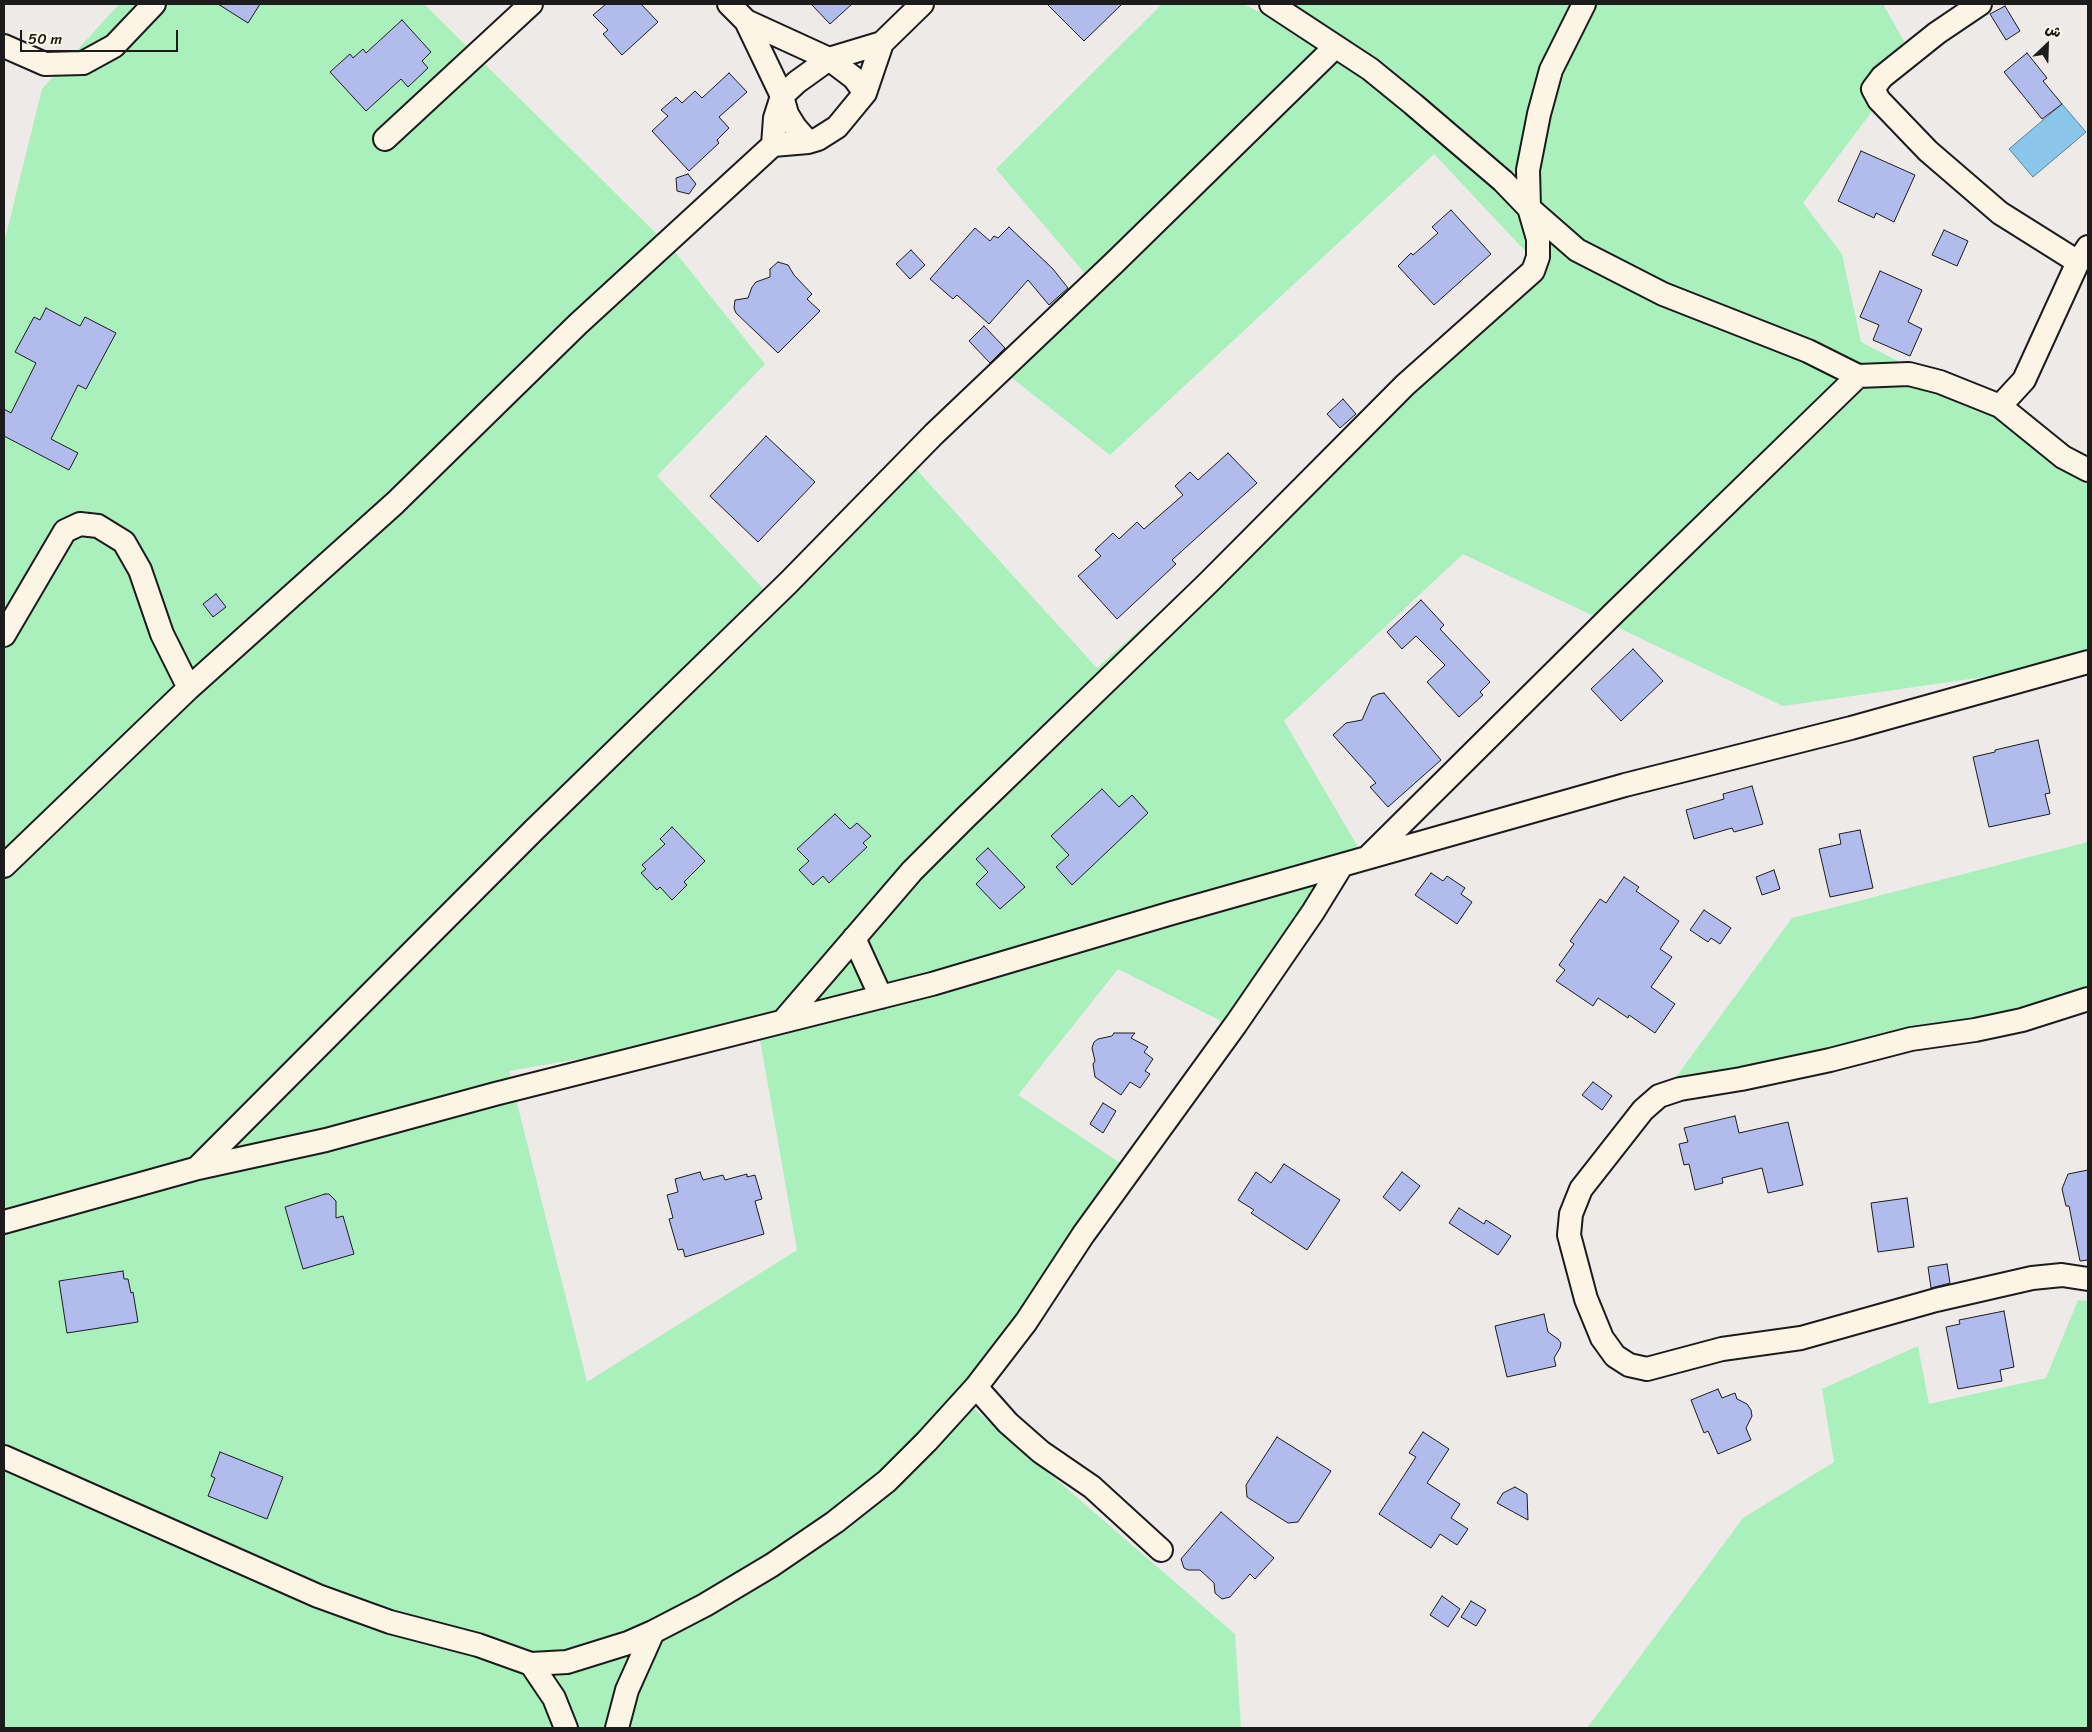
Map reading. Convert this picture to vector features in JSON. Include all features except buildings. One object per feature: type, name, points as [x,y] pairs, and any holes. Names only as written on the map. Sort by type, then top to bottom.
[{"type":"street","points":[[4,46],[45,64],[82,63],[114,46],[154,4]]},
{"type":"street","points":[[385,139],[531,4]]},
{"type":"street","points":[[729,4],[746,21],[782,96],[791,120],[808,142]]},
{"type":"street","points":[[4,866],[189,688],[395,503],[578,324],[773,145],[808,142],[837,127],[865,93],[882,43],[922,4]]},
{"type":"street","points":[[1272,4],[1370,69],[1454,137],[1503,181],[1529,208],[1577,250],[1656,291],[1808,351],[1858,376],[1909,374],[1940,382],[2000,406],[2063,457],[2088,470]]},
{"type":"street","points":[[784,1020],[912,871],[1201,590],[1404,385],[1533,271],[1538,257],[1538,239],[1529,208],[1528,170],[1551,70],[1584,4]]},
{"type":"street","points":[[1980,4],[1937,33],[1882,77],[1873,89],[1879,100],[1928,151],[2000,213],[2083,255],[2024,380],[2000,406]]},
{"type":"street","points":[[746,21],[829,59],[854,78],[865,93]]},
{"type":"street","points":[[773,145],[775,118],[782,96],[797,82],[829,59],[882,43]]},
{"type":"street","points":[[198,1168],[534,830],[788,583],[934,434],[1114,263],[1335,47]]},
{"type":"street","points":[[1366,859],[1613,614],[1858,376]]},
{"type":"street","points":[[4,635],[65,531],[80,524],[98,526],[124,542],[140,570],[162,634],[189,688]]},
{"type":"street","points":[[4,1222],[198,1168],[326,1140],[495,1094],[784,1020],[882,997],[1625,785],[1851,728],[2088,662]]},
{"type":"street","points":[[4,1457],[318,1596],[390,1622],[478,1645],[531,1664],[567,1662],[628,1643],[653,1632],[705,1605],[772,1565],[835,1522],[887,1480],[927,1441],[976,1387],[1026,1322],[1083,1235],[1247,1009],[1313,912],[1342,865]]},
{"type":"street","points":[[854,938],[882,997]]},
{"type":"street","points":[[2088,998],[2022,1020],[1975,1030],[1911,1039],[1830,1060],[1741,1079],[1680,1089],[1659,1096],[1643,1110],[1581,1189],[1571,1214],[1569,1235],[1586,1299],[1602,1338],[1615,1356],[1629,1365],[1647,1369],[1722,1349],[1800,1338],[1936,1300],[2032,1278],[2068,1275],[2088,1279]]},
{"type":"street","points":[[976,1387],[1008,1422],[1042,1452],[1092,1488],[1161,1550]]},
{"type":"street","points":[[617,1728],[627,1690],[653,1632]]},
{"type":"street","points":[[531,1664],[554,1698],[566,1728]]},
{"type":"green space","points":[[119,4],[424,4],[675,252],[765,364],[657,476],[770,596],[906,458],[1097,668],[1542,269],[1434,154],[1110,455],[998,367],[1088,277],[996,169],[1162,4],[1243,4],[1259,12],[1264,4],[1883,4],[1913,57],[1803,203],[1842,254],[1861,342],[2088,460],[2088,662],[1783,706],[1463,554],[1284,721],[1358,847],[1225,1023],[1118,969],[1018,1095],[1129,1169],[964,1400],[1235,1634],[1241,1728],[4,1728],[4,243],[42,89]],"holes":[[[758,1028],[797,1250],[587,1382],[509,1071]]]},
{"type":"green space","points":[[2088,842],[2088,1006],[1674,1080],[1792,918]]},
{"type":"green space","points":[[2078,1300],[2088,1301],[2088,1728],[1587,1728],[1743,1518],[1834,1462],[1822,1389],[1918,1346],[1929,1404],[2046,1378]]},
{"type":"water","points":[[2062,104],[2086,132],[2033,177],[2009,149]]}]
